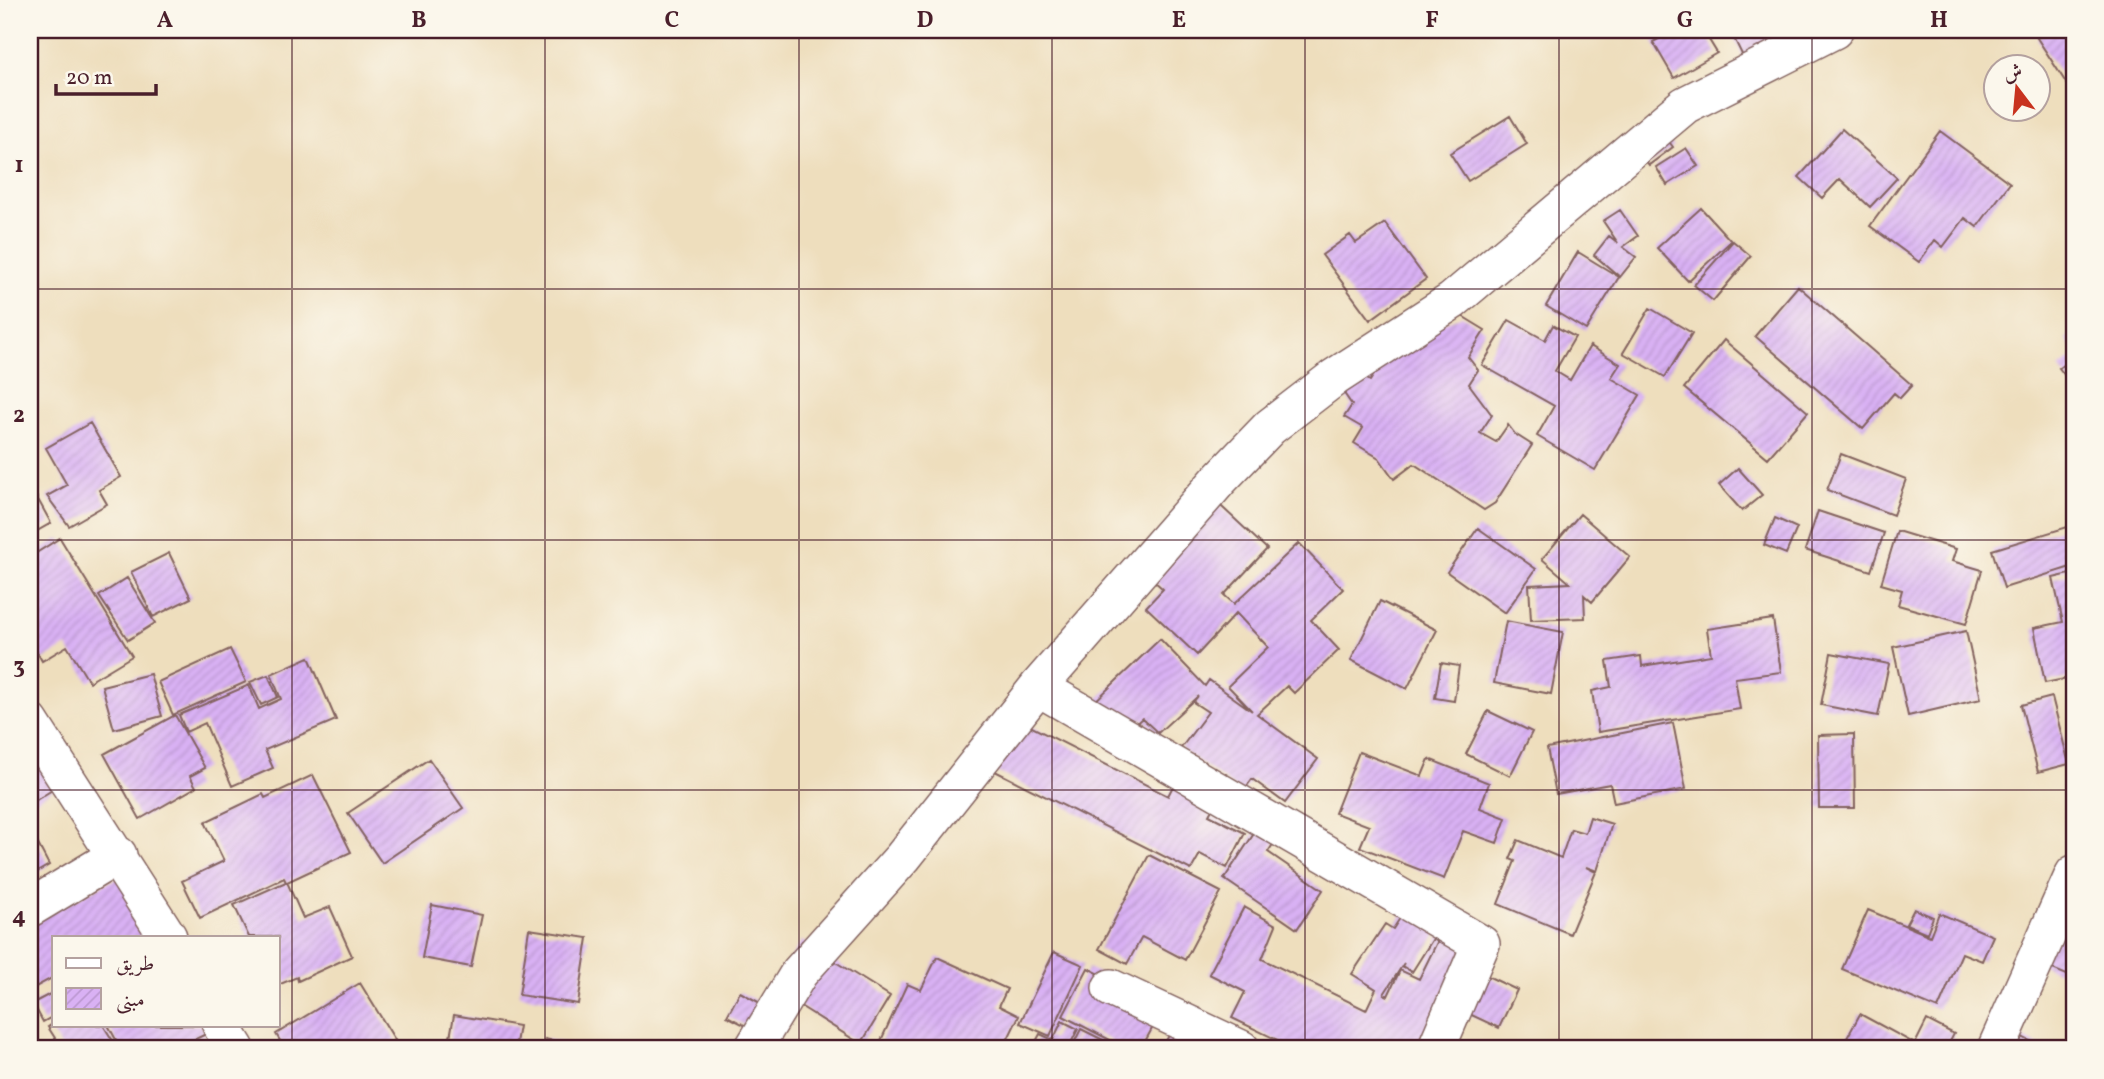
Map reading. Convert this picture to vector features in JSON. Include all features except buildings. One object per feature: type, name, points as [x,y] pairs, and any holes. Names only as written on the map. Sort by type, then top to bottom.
[{"type":"street","points":[[753,1049],[799,974],[903,857],[1038,687],[1218,481],[1270,427],[1335,377],[1452,300],[1685,105],[1834,30]]},
{"type":"street","points":[[1038,687],[1481,944],[1436,1049]]},
{"type":"street","points":[[30,722],[118,855],[167,936]]},
{"type":"street","points":[[30,908],[118,855]]},
{"type":"street","points":[[1996,1049],[2074,874]]},
{"type":"street","points":[[1111,988],[1241,1049]]},
{"type":"street","points":[[222,1026],[236,1049]]}]
